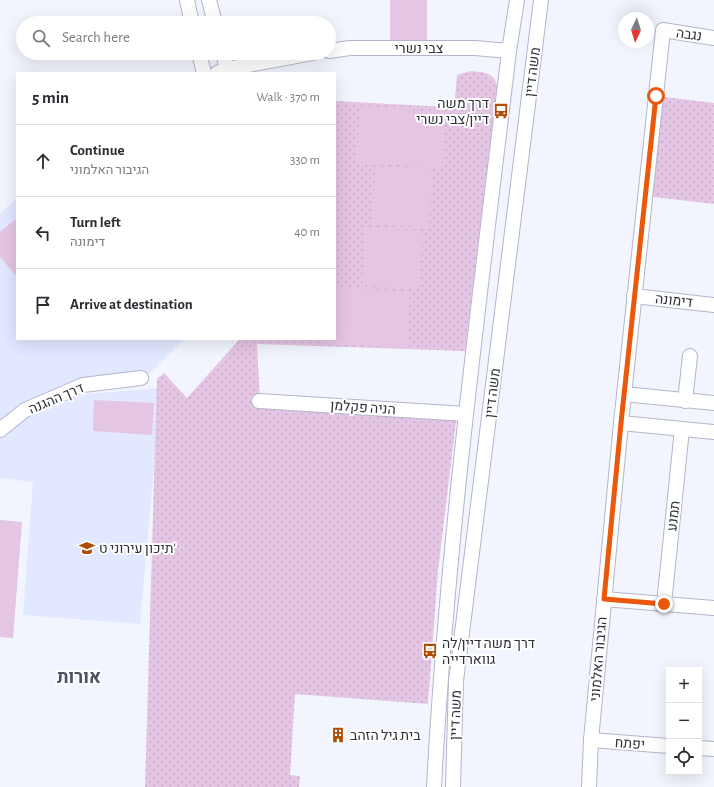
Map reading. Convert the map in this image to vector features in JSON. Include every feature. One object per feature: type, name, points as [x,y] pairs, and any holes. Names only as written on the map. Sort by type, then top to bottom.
[{"type":"street","points":[[187,0],[190,16]]},
{"type":"street","points":[[209,0],[213,16]]},
{"type":"street","name":"משה דיין","points":[[434,787],[438,708],[466,414],[509,51],[517,0]]},
{"type":"street","name":"משה דיין","points":[[453,787],[456,681],[541,0]]},
{"type":"street","name":"נגבה","points":[[663,30],[714,38]]},
{"type":"street","name":"הגיבור האלמוני","points":[[588,787],[616,471],[663,30]]},
{"type":"street","name":"צבי נשרי","points":[[336,50],[350,48],[475,48],[509,51]]},
{"type":"street","points":[[201,60],[204,72]]},
{"type":"street","points":[[223,60],[222,71],[278,60]]},
{"type":"street","name":"דימונה","points":[[634,296],[714,305]]},
{"type":"street","points":[[685,401],[690,356]]},
{"type":"street","name":"דרך ההגנה","points":[[0,430],[26,410],[83,385],[141,378]]},
{"type":"street","points":[[624,394],[714,403]]},
{"type":"street","name":"הניה פקלמן","points":[[260,401],[466,414]]},
{"type":"street","points":[[621,423],[714,432]]},
{"type":"street","name":"תמנע","points":[[664,604],[682,429]]},
{"type":"street","points":[[604,599],[714,608]]},
{"type":"street","name":"יפתח","points":[[591,740],[666,746]]},
{"type":"street","points":[[702,748],[714,749]]},
{"type":"shaded area","points":[[390,0],[427,0],[427,44],[390,44]]},
{"type":"shaded area","points":[[471,71],[488,74],[494,79],[497,87],[465,351],[257,344],[260,401],[457,413],[438,571],[428,704],[295,694],[290,775],[300,776],[299,787],[145,787],[157,379],[164,373],[187,398],[238,340],[336,340],[336,101],[446,107],[455,99],[457,75]]},
{"type":"shaded area","points":[[656,96],[714,103],[714,204],[645,196]]},
{"type":"shaded area","points":[[360,106],[446,112],[442,168],[356,162]]},
{"type":"shaded area","points":[[375,166],[432,170],[429,228],[372,224]]},
{"type":"shaded area","points":[[16,199],[16,340],[183,340],[149,374],[80,378],[24,404],[0,423],[0,214]]},
{"type":"shaded area","points":[[16,219],[16,276],[0,257],[0,232]]},
{"type":"shaded area","points":[[365,227],[423,231],[419,288],[362,285]]},
{"type":"shaded area","points":[[336,288],[410,292],[407,348],[320,342],[320,340],[336,340]]},
{"type":"shaded area","points":[[284,340],[315,340],[315,342]]},
{"type":"shaded area","name":"תיכון עירוני ט'","points":[[161,388],[140,624],[23,615],[33,482],[0,478],[0,437],[29,417],[87,394]]},
{"type":"shaded area","points":[[94,400],[154,403],[152,435],[93,431]]},
{"type":"shaded area","points":[[0,520],[22,522],[13,638],[0,637]]},
{"type":"place","name":"דרך משה דיין/צבי נשרי","points":[[501,111]]},
{"type":"place","name":"תיכון עירוני ט'","points":[[87,548]]},
{"type":"place","name":"דרך משה דיין/לה גווארדייה","points":[[430,651]]},
{"type":"place","name":"בית גיל הזהב","points":[[338,735]]},
{"type":"district","name":"אורות","points":[[79,677]]},
{"type":"route","points":[[656,96],[604,599],[664,604]]}]
